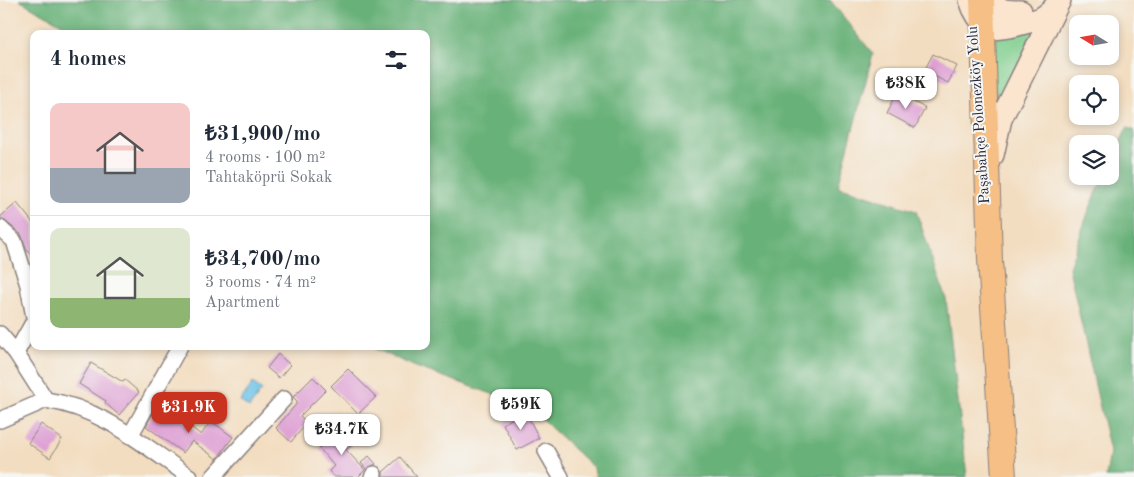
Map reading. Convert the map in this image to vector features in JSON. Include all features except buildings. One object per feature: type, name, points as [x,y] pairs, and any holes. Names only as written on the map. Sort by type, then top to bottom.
[{"type":"main road","name":"Paşabahçe Polonezköy Yolu","points":[[970,0],[982,14],[990,260],[1004,471]]},
{"type":"main road","points":[[1054,0],[1021,11],[982,14],[987,26],[996,29],[1037,19],[1050,12],[1060,0]]},
{"type":"main road","points":[[988,192],[999,124],[1060,0]]},
{"type":"main road","name":"Paşabahçe Polonezköy Yolu","points":[[982,14],[976,135],[990,260]]},
{"type":"street","points":[[0,228],[14,241],[30,296]]},
{"type":"street","points":[[16,353],[30,328]]},
{"type":"street","points":[[0,334],[16,353],[46,400]]},
{"type":"street","points":[[130,436],[178,350]]},
{"type":"street","points":[[213,477],[284,399]]},
{"type":"street","points":[[0,420],[46,400],[70,404],[100,416],[190,477]]},
{"type":"street","points":[[546,451],[561,477]]},
{"type":"green space","points":[[19,0],[830,0],[873,54],[838,186],[916,211],[946,299],[967,477],[596,477],[594,468],[529,407],[416,367],[378,350],[430,350],[430,30],[73,30]]},
{"type":"green space","points":[[1036,25],[997,114],[991,39]]},
{"type":"green space","points":[[1127,128],[1134,130],[1134,477],[1106,477],[1110,452],[1069,268],[1089,210],[1100,185],[1119,185],[1119,145]]},
{"type":"water","points":[[253,383],[262,390],[249,408],[240,401]]}]
